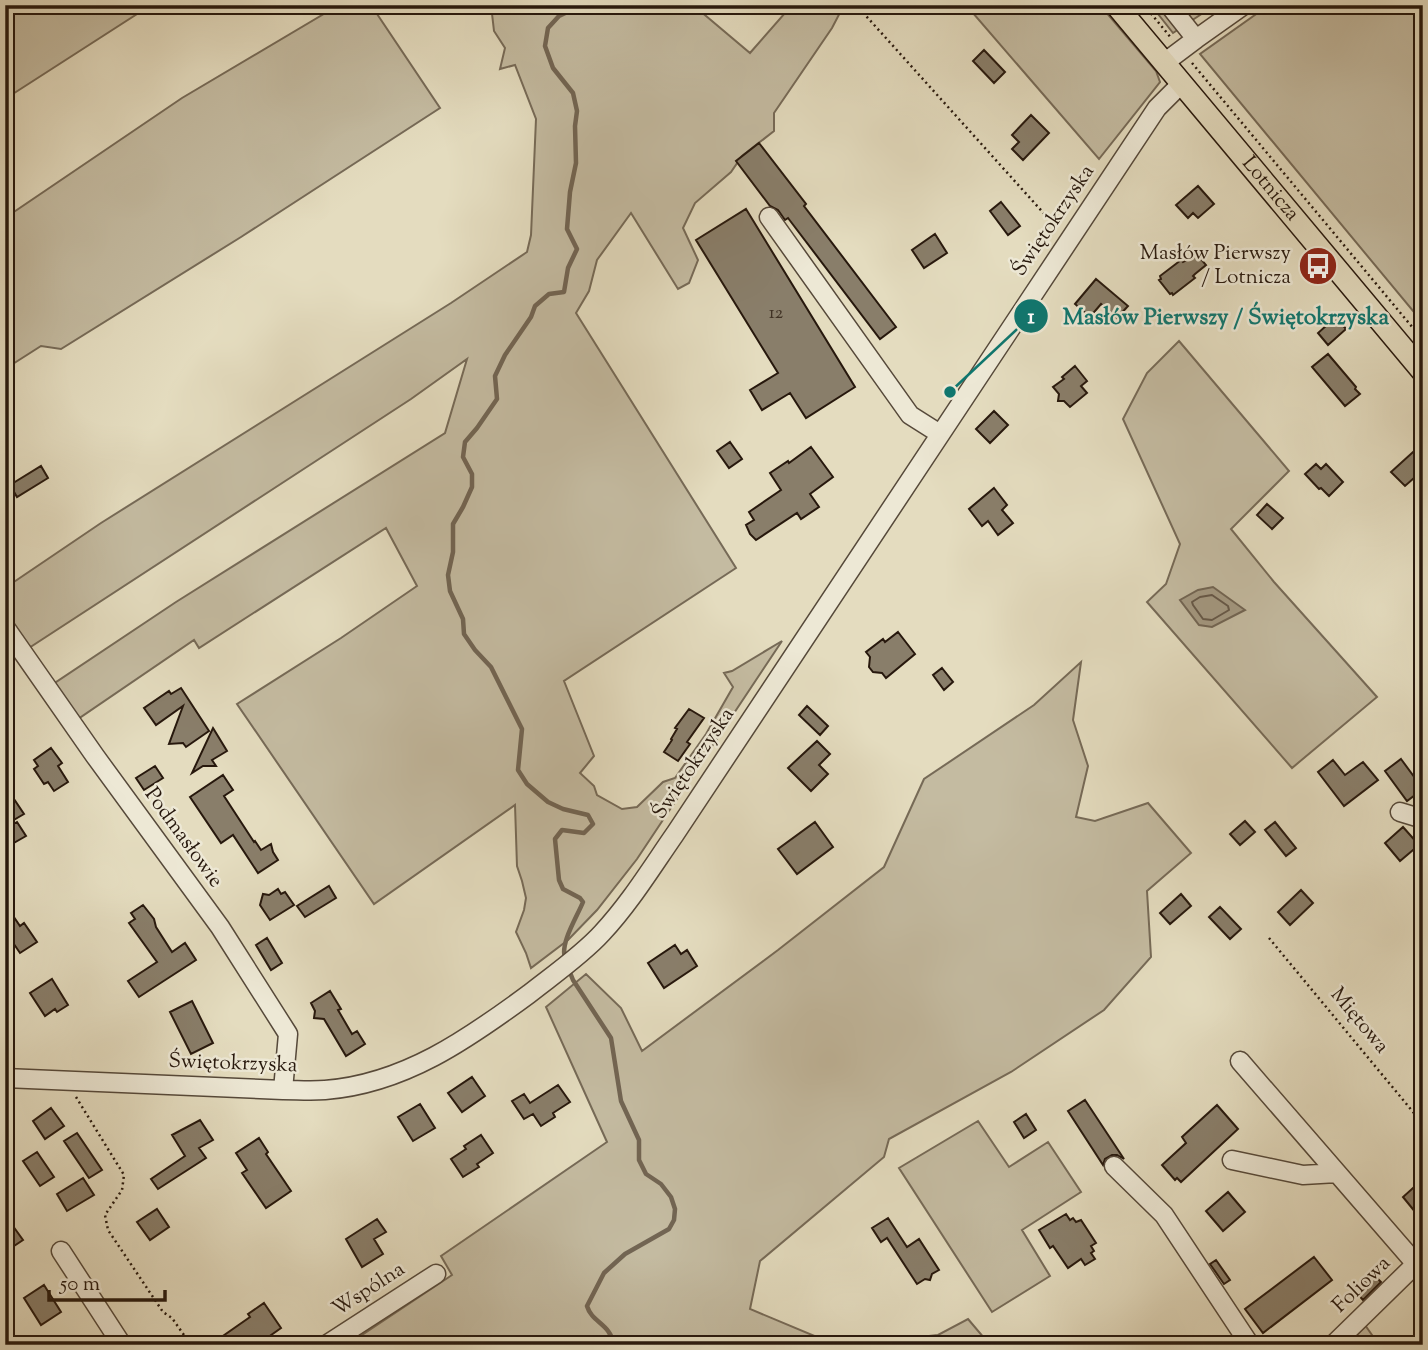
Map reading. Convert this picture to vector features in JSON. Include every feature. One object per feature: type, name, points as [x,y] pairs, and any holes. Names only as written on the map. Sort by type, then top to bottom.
[{"type":"main road","name":"Lotnicza","points":[[1116,5],[1423,372]]},
{"type":"street","points":[[1169,5],[1196,39]]},
{"type":"street","points":[[1164,63],[1244,5]]},
{"type":"street","name":"Świętokrzyska","points":[[5,1078],[283,1090],[326,1090],[361,1084],[397,1074],[430,1060],[495,1019],[578,954],[601,934],[627,902],[675,834],[1157,108],[1181,84]]},
{"type":"street","points":[[769,217],[910,415],[940,434]]},
{"type":"street","name":"Podmasłowie","points":[[5,626],[220,927],[288,1034],[283,1090]]},
{"type":"street","points":[[1400,812],[1423,819]]},
{"type":"street","points":[[1240,1061],[1337,1173],[1419,1260]]},
{"type":"street","points":[[1233,1160],[1303,1175],[1337,1173]]},
{"type":"street","points":[[1114,1166],[1164,1215],[1250,1345]]},
{"type":"street","points":[[61,1251],[122,1345]]},
{"type":"street","name":"Foliowa","points":[[1333,1345],[1419,1260]]},
{"type":"street","name":"Wspólna","points":[[326,1345],[436,1273]]},
{"type":"path","points":[[855,5],[1069,241]]},
{"type":"path","points":[[1144,5],[1423,340]]},
{"type":"path","name":"Miętowa","points":[[1269,939],[1423,1124]]},
{"type":"path","points":[[65,1080],[124,1175],[122,1190],[105,1215],[108,1230],[163,1312],[172,1318],[191,1345]]},
{"type":"shaded area","points":[[5,5],[151,5],[5,99]]},
{"type":"shaded area","points":[[339,5],[371,5],[440,108],[61,349],[41,346],[5,369],[5,218],[182,98]]},
{"type":"shaded area","points":[[491,5],[693,5],[750,53],[792,5],[844,5],[832,28],[774,113],[774,131],[742,156],[731,172],[695,203],[683,228],[698,260],[689,283],[678,289],[631,213],[597,260],[589,291],[576,313],[736,568],[564,681],[594,756],[580,773],[594,786],[597,795],[622,809],[637,807],[663,782],[675,778],[706,734],[733,687],[724,673],[732,671],[782,641],[637,859],[597,910],[568,940],[531,968],[516,932],[526,898],[517,866],[515,805],[374,904],[237,704],[417,586],[386,528],[199,648],[194,640],[75,721],[5,621],[5,588],[101,523],[451,303],[527,252],[531,235],[536,119],[515,65],[500,69],[505,48],[494,31]],"holes":[[[467,359],[445,433],[176,602],[53,684],[29,648],[411,399]]]},
{"type":"shaded area","points":[[966,5],[1100,5],[1156,71],[1160,82],[1099,159]]},
{"type":"shaded area","points":[[1151,5],[1215,5],[1173,33]]},
{"type":"shaded area","points":[[1269,5],[1423,5],[1423,323],[1200,54]]},
{"type":"shaded area","points":[[1179,341],[1289,471],[1231,529],[1274,582],[1377,697],[1292,768],[1147,602],[1166,584],[1180,544],[1123,419],[1147,373]]},
{"type":"shaded area","points":[[1081,662],[1073,720],[1088,766],[1076,817],[1095,821],[1148,803],[1191,853],[1147,891],[1151,957],[1104,1010],[1011,1072],[889,1139],[884,1157],[760,1261],[750,1309],[836,1345],[347,1345],[452,1275],[441,1256],[607,1142],[546,1007],[586,974],[621,1008],[642,1051],[884,867],[924,779],[1034,705]]},
{"type":"shaded area","points":[[978,1121],[1009,1167],[1048,1142],[1081,1192],[1022,1230],[1050,1276],[992,1312],[899,1168]]},
{"type":"shaded area","points":[[968,1319],[985,1339],[976,1345],[848,1345],[938,1335]]},
{"type":"shaded area","points":[[1365,1325],[1379,1345],[1344,1345]]},
{"type":"water","points":[[1213,587],[1245,610],[1212,627],[1199,625],[1180,600],[1198,590]]},
{"type":"building","points":[[984,50],[1005,72],[994,83],[973,61]]},
{"type":"building","points":[[1031,115],[1049,133],[1023,160],[1012,149],[1019,142],[1012,135]]},
{"type":"building","points":[[759,143],[896,327],[880,339],[788,218],[785,220],[778,210],[770,206],[736,161]]},
{"type":"building","points":[[1198,186],[1214,204],[1198,218],[1193,213],[1188,218],[1176,205]]},
{"type":"building","points":[[1001,202],[1020,226],[1008,235],[990,211]]},
{"type":"building","points":[[746,209],[855,387],[806,418],[790,393],[762,410],[750,390],[778,373],[696,240]]},
{"type":"building","points":[[935,234],[947,253],[924,268],[912,250]]},
{"type":"building","points":[[1196,253],[1206,265],[1193,276],[1195,278],[1173,295],[1170,294],[1159,280],[1160,276],[1181,260],[1183,262]]},
{"type":"building","points":[[1096,279],[1128,306],[1117,318],[1101,304],[1090,317],[1075,304]]},
{"type":"building","points":[[1336,317],[1346,329],[1328,345],[1318,333]]},
{"type":"building","points":[[1328,354],[1360,394],[1345,406],[1312,367]]},
{"type":"building","points":[[1075,366],[1087,381],[1081,386],[1087,393],[1070,407],[1064,401],[1058,401],[1059,394],[1053,387]]},
{"type":"building","points":[[994,411],[1008,425],[990,443],[976,429]]},
{"type":"building","points":[[730,442],[742,459],[729,468],[717,451]]},
{"type":"building","points":[[1423,443],[1423,470],[1405,486],[1391,472]]},
{"type":"building","points":[[811,447],[833,477],[810,494],[819,507],[801,519],[797,513],[756,540],[746,525],[754,520],[749,512],[781,490],[770,473]]},
{"type":"building","points":[[1316,464],[1321,469],[1326,464],[1343,482],[1329,496],[1305,474]]},
{"type":"building","points":[[41,466],[48,478],[17,497],[10,485]]},
{"type":"building","points":[[994,488],[1007,505],[1002,510],[1013,523],[998,535],[988,521],[982,526],[969,509]]},
{"type":"building","points":[[1267,504],[1283,518],[1272,529],[1257,515]]},
{"type":"building","points":[[898,632],[915,654],[886,678],[869,667],[870,657],[866,652]]},
{"type":"building","points":[[942,668],[953,682],[944,690],[933,675]]},
{"type":"building","points":[[181,688],[209,731],[186,747],[183,743],[169,744],[183,706],[156,725],[144,708],[169,691],[171,694]]},
{"type":"building","points":[[807,706],[828,726],[820,735],[799,715]]},
{"type":"building","points":[[689,709],[704,718],[687,742],[690,744],[678,761],[664,752],[672,740],[677,729],[675,728]]},
{"type":"building","points":[[213,728],[227,751],[212,760],[216,766],[203,766],[192,773]]},
{"type":"building","points":[[817,741],[830,754],[819,765],[828,774],[811,791],[788,768]]},
{"type":"building","points":[[51,748],[62,763],[58,766],[68,782],[54,791],[48,782],[44,784],[34,769],[38,766],[34,760]]},
{"type":"building","points":[[1401,759],[1423,789],[1407,801],[1385,771]]},
{"type":"building","points":[[1333,760],[1345,775],[1363,762],[1378,780],[1344,806],[1318,772]]},
{"type":"building","points":[[155,766],[163,778],[144,790],[136,778]]},
{"type":"building","points":[[223,775],[233,790],[224,796],[254,842],[261,850],[271,844],[278,860],[258,873],[233,835],[221,843],[190,797]]},
{"type":"building","points":[[14,799],[24,814],[5,825],[5,804]]},
{"type":"building","points":[[1245,821],[1255,832],[1240,845],[1230,834]]},
{"type":"building","points":[[17,822],[26,836],[12,844],[5,834],[5,829]]},
{"type":"building","points":[[815,822],[833,847],[797,874],[778,849]]},
{"type":"building","points":[[1275,822],[1296,848],[1286,856],[1265,830]]},
{"type":"building","points":[[1403,827],[1419,845],[1400,861],[1385,843]]},
{"type":"building","points":[[329,886],[336,898],[305,917],[297,906]]},
{"type":"building","points":[[278,889],[281,894],[285,892],[294,905],[270,920],[260,905],[263,894],[269,895]]},
{"type":"building","points":[[1301,890],[1313,903],[1290,925],[1278,912]]},
{"type":"building","points":[[1181,894],[1191,906],[1170,924],[1160,913]]},
{"type":"building","points":[[5,904],[20,926],[24,923],[37,942],[20,953],[5,931]]},
{"type":"building","points":[[143,905],[172,952],[185,943],[196,960],[139,997],[128,981],[157,962],[129,923],[135,919],[131,913]]},
{"type":"building","points":[[1220,907],[1241,929],[1230,939],[1209,917]]},
{"type":"building","points":[[267,938],[282,963],[271,970],[256,945]]},
{"type":"building","points":[[675,945],[681,954],[687,950],[697,966],[664,988],[648,963]]},
{"type":"building","points":[[52,979],[68,1005],[45,1016],[30,993]]},
{"type":"building","points":[[330,991],[352,1034],[357,1031],[365,1044],[346,1056],[324,1019],[314,1018],[315,1011],[311,1003]]},
{"type":"building","points":[[192,1001],[213,1043],[191,1054],[170,1012]]},
{"type":"building","points":[[472,1077],[485,1096],[462,1112],[448,1093]]},
{"type":"building","points":[[558,1085],[570,1102],[553,1113],[555,1117],[541,1126],[533,1114],[524,1119],[512,1101],[524,1094],[530,1103]]},
{"type":"building","points":[[1085,1100],[1124,1159],[1112,1155],[1105,1159],[1103,1165],[1068,1111]]},
{"type":"building","points":[[420,1104],[435,1128],[413,1141],[398,1117]]},
{"type":"building","points":[[1217,1105],[1238,1129],[1181,1182],[1177,1178],[1175,1180],[1162,1165],[1186,1143],[1182,1137]]},
{"type":"building","points":[[51,1108],[64,1126],[45,1139],[33,1121]]},
{"type":"building","points":[[1026,1114],[1036,1130],[1024,1138],[1014,1122]]},
{"type":"building","points":[[200,1120],[213,1140],[199,1148],[206,1158],[158,1189],[151,1179],[185,1156],[172,1135]]},
{"type":"building","points":[[77,1133],[102,1170],[89,1178],[64,1141]]},
{"type":"building","points":[[481,1135],[493,1153],[477,1164],[479,1167],[463,1177],[451,1159]]},
{"type":"building","points":[[259,1138],[268,1152],[266,1154],[291,1191],[266,1208],[242,1173],[247,1170],[236,1153]]},
{"type":"building","points":[[37,1152],[54,1177],[40,1186],[23,1161]]},
{"type":"building","points":[[83,1178],[94,1195],[67,1211],[57,1194]]},
{"type":"building","points":[[1423,1179],[1423,1207],[1416,1213],[1403,1197]]},
{"type":"building","points":[[1228,1192],[1245,1212],[1223,1231],[1206,1211]]},
{"type":"building","points":[[157,1209],[169,1227],[150,1240],[137,1222]]},
{"type":"building","points":[[1066,1214],[1070,1220],[1081,1220],[1096,1243],[1091,1246],[1095,1259],[1085,1265],[1081,1259],[1068,1268],[1053,1246],[1050,1248],[1039,1230]]},
{"type":"building","points":[[5,1215],[23,1240],[5,1252]]},
{"type":"building","points":[[888,1218],[907,1247],[919,1239],[939,1270],[932,1274],[930,1280],[925,1279],[917,1284],[887,1238],[881,1242],[872,1228]]},
{"type":"building","points":[[377,1219],[386,1232],[374,1239],[383,1254],[362,1267],[346,1239]]},
{"type":"building","points":[[1314,1257],[1332,1280],[1263,1333],[1245,1309]]},
{"type":"building","points":[[1216,1260],[1230,1280],[1224,1284],[1210,1264]]},
{"type":"building","points":[[1372,1273],[1381,1282],[1363,1300],[1355,1291]]},
{"type":"building","points":[[44,1285],[61,1312],[41,1325],[24,1298]]},
{"type":"building","points":[[264,1303],[281,1328],[257,1345],[210,1345],[250,1317],[248,1314]]},
{"type":"waterway","points":[[565,958],[567,938],[583,902],[563,889],[559,880],[555,839],[562,830],[584,833],[593,824],[588,815],[548,802],[527,784],[518,770],[522,729],[491,667],[464,634],[463,619],[450,591],[448,575],[453,552],[453,524],[472,487],[472,474],[463,457],[465,442],[497,399],[495,376],[535,306],[549,294],[564,292],[568,268],[577,249],[567,229],[576,163],[577,111],[573,93],[553,68],[545,46],[548,28],[559,16],[582,5]]},
{"type":"waterway","points":[[569,970],[611,1038],[621,1101],[639,1140],[639,1160],[646,1174],[661,1184],[671,1197],[675,1209],[674,1220],[669,1229],[625,1254],[604,1273],[587,1306],[589,1312],[609,1332],[614,1345]]},
{"type":"place","name":"Masłów Pierwszy / Lotnicza","points":[[1318,266]]},
{"type":"place","name":"Masłów Pierwszy / Świętokrzyska","points":[[950,392]]}]
